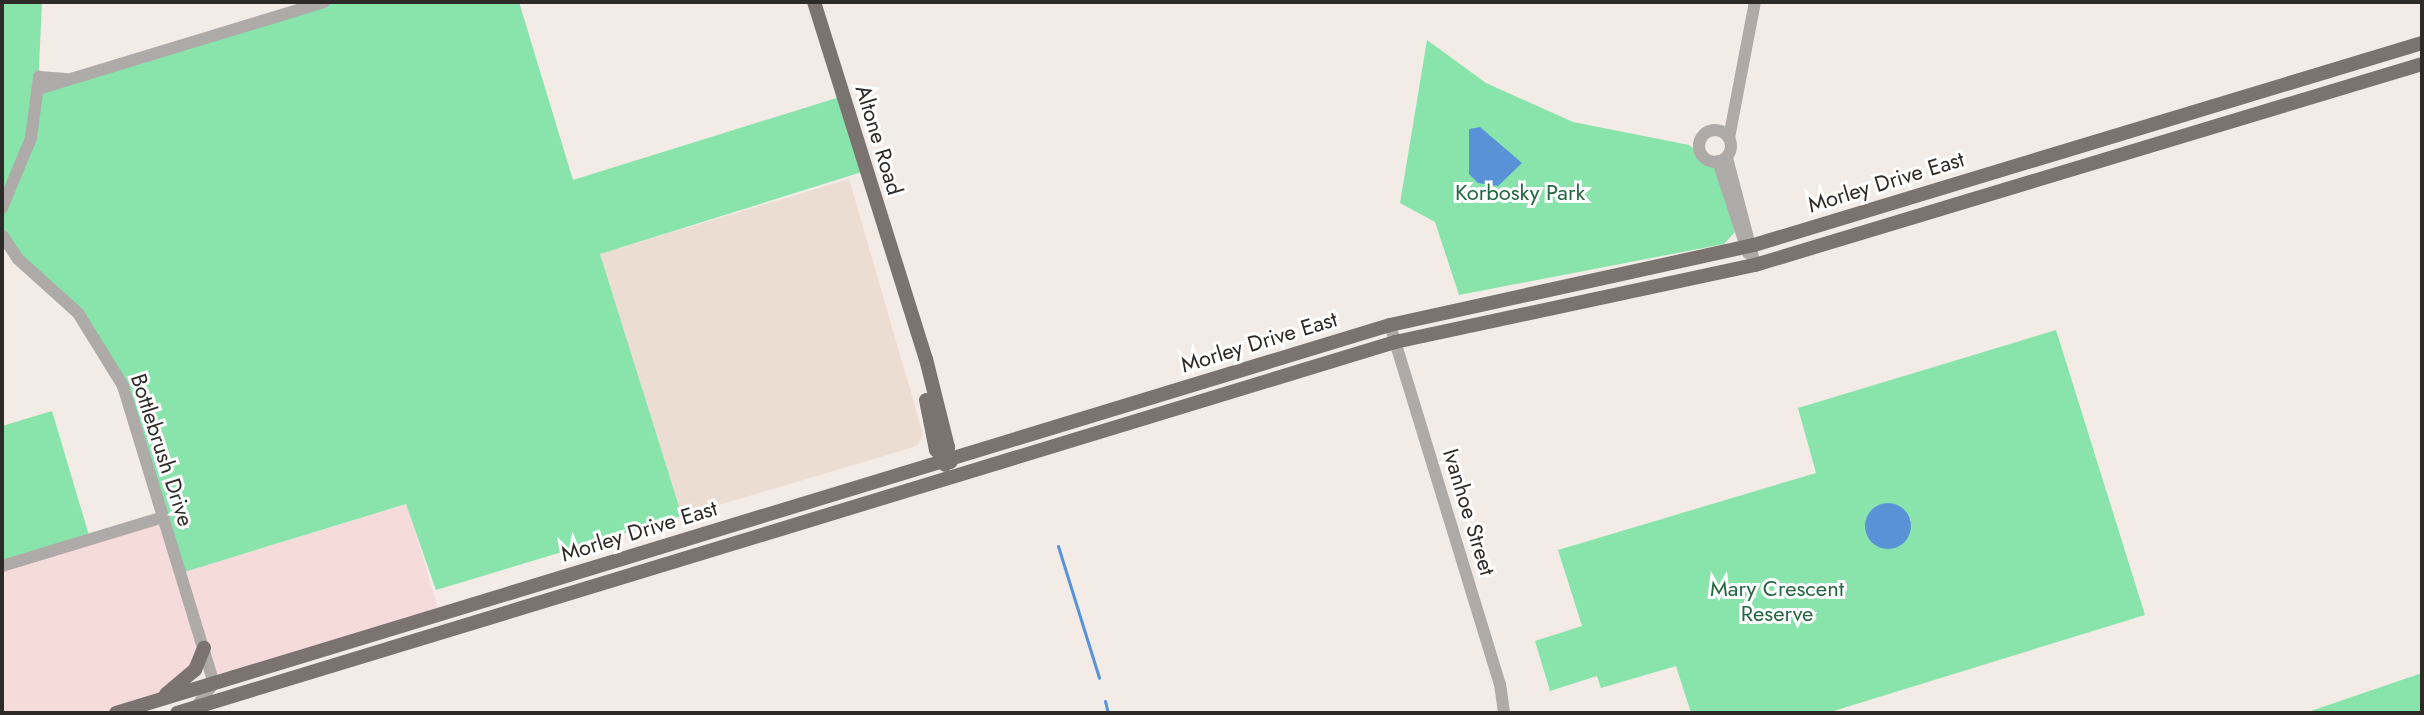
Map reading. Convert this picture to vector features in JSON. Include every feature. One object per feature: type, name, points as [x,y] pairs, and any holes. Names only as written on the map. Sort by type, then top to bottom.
[{"type":"main road","name":"Altone Road","points":[[814,2],[901,290],[936,450],[947,460]]},
{"type":"main road","name":"Morley Drive East","points":[[116,713],[1390,325],[1749,246],[2422,43]]},
{"type":"main road","name":"Morley Drive East","points":[[183,711],[1395,342],[1755,265],[2422,64]]},
{"type":"main road","points":[[924,486],[936,479],[947,460],[960,467],[990,466]]},
{"type":"main road","points":[[435,616],[445,627],[459,629]]},
{"type":"main road","points":[[164,698],[195,670],[204,648]]},
{"type":"main road","points":[[317,652],[323,661],[346,662]]},
{"type":"street","points":[[2,208],[31,138],[38,83],[80,79],[324,2]]},
{"type":"street","points":[[1755,2],[1723,160],[1755,265]]},
{"type":"street","points":[[1723,160],[1704,158],[1699,149],[1703,135],[1732,110]]},
{"type":"street","points":[[1712,130],[1729,138]]},
{"type":"street","points":[[2,230],[2,238]]},
{"type":"street","name":"Bottlebrush Drive","points":[[2,238],[18,259],[78,313],[111,361],[135,417],[214,683]]},
{"type":"street","name":"Bottlebrush Drive","points":[[2,253],[18,259]]},
{"type":"street","name":"Ivanhoe Street","points":[[1390,325],[1500,684],[1504,713]]},
{"type":"street","points":[[2,566],[163,517]]},
{"type":"street","points":[[183,711],[205,701],[214,683],[242,689],[265,685]]},
{"type":"shaded area","points":[[849,179],[923,434],[917,446],[682,516],[600,254]]},
{"type":"shaded area","points":[[407,504],[440,615],[214,683],[204,650],[168,690],[116,713],[2,713],[2,566],[163,517],[181,573]]},
{"type":"green space","points":[[2,2],[42,2],[38,88],[324,2],[519,2],[573,180],[843,96],[865,171],[600,254],[682,516],[436,590],[406,504],[181,573],[135,417],[94,334],[18,259],[2,230]]},
{"type":"green space","name":"Korbosky Park","points":[[1427,40],[1486,83],[1573,122],[1689,145],[1718,167],[1735,232],[1724,244],[1459,295],[1435,222],[1400,203]]},
{"type":"green space","name":"Mary Crescent Reserve","points":[[2056,330],[2145,615],[1827,713],[1691,713],[1676,666],[1601,688],[1597,676],[1550,691],[1535,641],[1582,626],[1558,550],[1816,473],[1798,408]],"holes":[[[1888,503],[1902,508],[1911,520],[1884,548],[1871,541],[1874,509]]]},
{"type":"green space","points":[[52,411],[90,539],[2,566],[2,426]]},
{"type":"green space","points":[[2422,673],[2422,713],[2305,713]]},
{"type":"water","points":[[1480,127],[1522,163],[1498,186],[1478,183],[1469,174],[1469,129]]},
{"type":"water","points":[[1888,503],[1904,510],[1911,526],[1904,542],[1888,549],[1872,542],[1865,526],[1872,510]]},
{"type":"waterway","points":[[1058,546],[1099,678]]},
{"type":"waterway","points":[[1105,701],[1108,713]]}]
